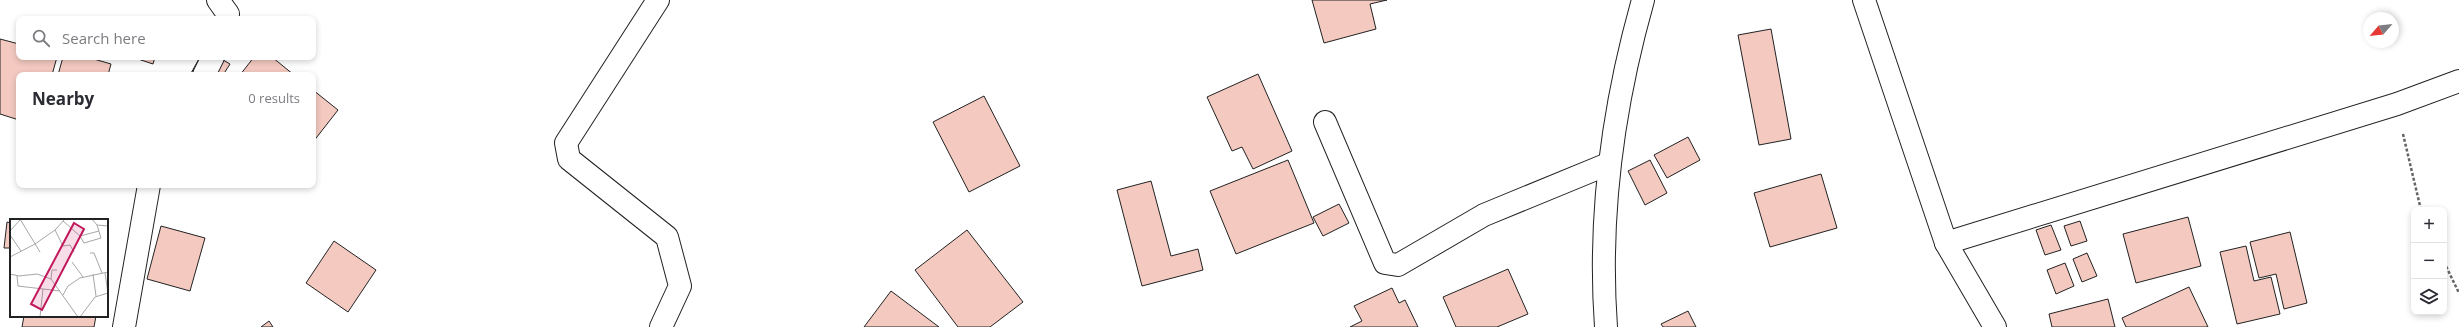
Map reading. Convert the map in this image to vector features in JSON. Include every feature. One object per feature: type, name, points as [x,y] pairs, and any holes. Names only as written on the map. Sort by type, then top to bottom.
[{"type":"street","points":[[658,0],[566,143],[569,159],[667,238],[680,286],[661,327]]},
{"type":"street","points":[[1606,327],[1603,292],[1608,164],[1629,51],[1643,0]]},
{"type":"street","points":[[1864,0],[1946,243],[1996,327]]},
{"type":"street","points":[[206,72],[212,60]]},
{"type":"street","points":[[1946,243],[2397,104],[2459,81]]},
{"type":"street","points":[[1325,122],[1385,263],[1398,265],[1484,215],[1608,164]]},
{"type":"street","points":[[124,327],[148,188]]},
{"type":"path","points":[[2397,104],[2420,207]]},
{"type":"path","points":[[2447,268],[2459,293]]},
{"type":"building","points":[[1312,0],[1387,0],[1370,4],[1376,29],[1324,43]]},
{"type":"building","points":[[1771,29],[1791,139],[1759,145],[1738,35]]},
{"type":"building","points":[[0,39],[16,43],[16,60],[56,60],[53,72],[16,72],[16,119],[0,114]]},
{"type":"building","points":[[62,60],[97,60],[111,64],[109,72],[59,72]]},
{"type":"building","points":[[141,60],[154,60],[153,64]]},
{"type":"building","points":[[198,60],[223,60],[230,64],[225,72],[192,72]]},
{"type":"building","points":[[252,60],[276,60],[290,72],[242,72]]},
{"type":"building","points":[[1258,74],[1292,151],[1253,169],[1242,147],[1232,151],[1207,97]]},
{"type":"building","points":[[316,92],[338,110],[316,138]]},
{"type":"building","points":[[984,96],[1020,166],[969,192],[933,122]]},
{"type":"building","points":[[1688,137],[1700,160],[1667,178],[1654,155]]},
{"type":"building","points":[[1288,160],[1314,223],[1236,254],[1210,191]]},
{"type":"building","points":[[1650,160],[1667,193],[1645,205],[1628,171]]},
{"type":"building","points":[[1821,174],[1837,228],[1770,247],[1754,193]]},
{"type":"building","points":[[1151,181],[1171,256],[1198,249],[1203,270],[1142,286],[1117,190]]},
{"type":"building","points":[[1339,204],[1349,223],[1323,236],[1313,217]]},
{"type":"building","points":[[2188,217],[2201,266],[2136,283],[2123,234]]},
{"type":"building","points":[[2080,221],[2087,241],[2071,246],[2064,226]]},
{"type":"building","points":[[7,222],[10,223],[10,248],[4,248]]},
{"type":"building","points":[[2051,225],[2061,250],[2045,255],[2036,230]]},
{"type":"building","points":[[161,226],[205,238],[190,291],[147,279]]},
{"type":"building","points":[[967,230],[1023,302],[990,327],[958,327],[915,270]]},
{"type":"building","points":[[2290,232],[2307,303],[2284,309],[2276,274],[2259,278],[2250,242]]},
{"type":"building","points":[[334,241],[376,270],[348,312],[306,283]]},
{"type":"building","points":[[2246,246],[2254,281],[2271,277],[2280,314],[2237,324],[2220,252]]},
{"type":"building","points":[[2087,253],[2097,276],[2082,282],[2073,259]]},
{"type":"building","points":[[2065,263],[2074,286],[2056,294],[2047,270]]},
{"type":"building","points":[[1508,269],[1528,314],[1497,327],[1456,327],[1443,297]]},
{"type":"building","points":[[2189,287],[2208,327],[2126,327],[2122,318]]},
{"type":"building","points":[[1392,288],[1399,303],[1405,300],[1418,327],[1350,327],[1362,321],[1354,306]]},
{"type":"building","points":[[891,291],[939,327],[864,327]]},
{"type":"building","points":[[2108,299],[2115,327],[2052,327],[2049,314]]},
{"type":"building","points":[[1688,311],[1696,327],[1663,327],[1661,324]]},
{"type":"building","points":[[24,317],[96,317],[94,327],[22,327]]},
{"type":"building","points":[[269,321],[273,327],[261,327]]}]
